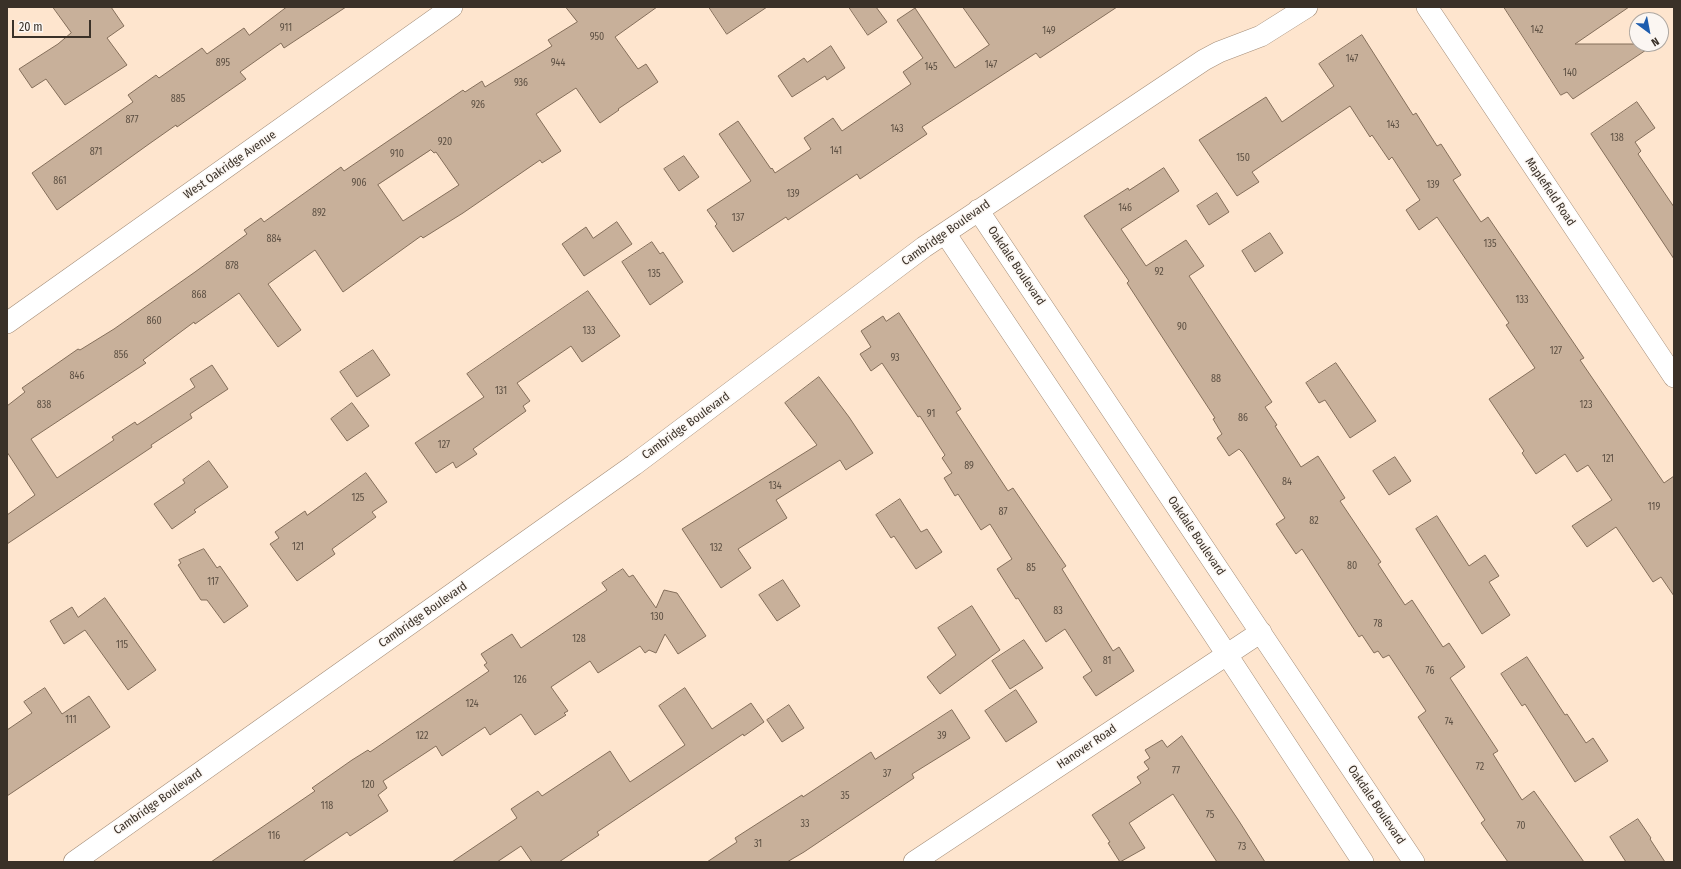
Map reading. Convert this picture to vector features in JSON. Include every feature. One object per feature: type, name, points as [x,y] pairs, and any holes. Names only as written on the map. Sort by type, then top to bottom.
[{"type":"street","name":"West Oakridge Avenue","points":[[7,323],[452,7]]},
{"type":"street","name":"Cambridge Boulevard","points":[[74,862],[634,465],[747,381],[844,305],[978,210],[1204,60],[1219,52],[1261,36],[1308,7]]},
{"type":"street","name":"Maplefield Road","points":[[1426,7],[1674,377]]},
{"type":"street","name":"Oakdale Boulevard","points":[[978,210],[1414,862]]},
{"type":"street","points":[[945,233],[1227,654],[1364,862]]},
{"type":"street","name":"Hanover Road","points":[[914,862],[1261,632]]},
{"type":"building","points":[[53,7],[111,7],[124,26],[107,38],[127,65],[65,105],[46,79],[32,88],[19,69],[58,44],[71,33]]},
{"type":"building","points":[[287,7],[346,7],[284,48],[281,43],[240,72],[246,79],[177,127],[176,125],[57,210],[32,173],[133,102],[128,95],[156,75],[159,78],[202,48],[207,54],[244,28],[249,35]]},
{"type":"building","points":[[566,7],[657,7],[615,37],[638,69],[646,64],[658,82],[600,123],[576,88],[536,114],[561,151],[542,163],[540,160],[463,213],[423,238],[421,236],[343,292],[315,250],[268,284],[301,330],[278,347],[239,293],[195,324],[194,322],[143,360],[146,363],[31,439],[57,478],[114,440],[112,437],[135,422],[137,425],[195,387],[190,379],[212,365],[228,389],[190,414],[192,418],[151,445],[152,447],[7,544],[7,515],[35,495],[7,452],[7,406],[25,392],[22,388],[78,349],[80,350],[114,329],[195,272],[247,234],[244,230],[261,218],[264,222],[341,167],[344,171],[463,90],[465,92],[482,81],[485,87],[552,46],[548,40],[577,22]],"holes":[[[431,150],[434,153],[436,152],[459,185],[403,221],[378,185]]]},
{"type":"building","points":[[709,7],[767,7],[727,34]]},
{"type":"building","points":[[849,7],[876,7],[887,22],[868,35]]},
{"type":"building","points":[[963,7],[1117,7],[1040,58],[1036,53],[922,127],[927,134],[860,179],[857,174],[788,220],[786,217],[733,252],[715,226],[717,224],[707,210],[751,181],[719,134],[738,121],[775,173],[811,149],[804,138],[833,118],[842,131],[911,84],[903,72],[923,58],[897,20],[915,8],[955,68],[989,45]]},
{"type":"building","points":[[1504,7],[1629,7],[1575,44],[1629,44],[1629,52],[1643,52],[1573,99],[1567,92],[1561,95]]},
{"type":"building","points":[[1362,35],[1413,115],[1416,113],[1437,146],[1441,144],[1461,175],[1453,180],[1481,222],[1488,217],[1584,358],[1580,360],[1664,483],[1674,476],[1674,596],[1661,577],[1653,582],[1616,527],[1587,547],[1572,526],[1612,500],[1588,465],[1577,472],[1565,454],[1536,474],[1522,453],[1524,451],[1489,399],[1535,368],[1506,325],[1509,323],[1437,217],[1419,230],[1406,210],[1420,200],[1392,157],[1389,160],[1372,135],[1370,137],[1350,106],[1252,172],[1259,182],[1237,196],[1199,140],[1266,97],[1282,122],[1334,86],[1319,64]]},
{"type":"building","points":[[831,46],[845,68],[827,80],[825,76],[792,97],[778,76],[804,58],[807,62]]},
{"type":"building","points":[[1637,102],[1655,128],[1635,142],[1641,151],[1638,154],[1674,207],[1674,259],[1591,134]]},
{"type":"building","points":[[684,156],[699,177],[679,191],[664,169]]},
{"type":"building","points":[[1164,168],[1179,191],[1121,229],[1146,266],[1186,240],[1204,266],[1189,276],[1272,402],[1265,407],[1277,425],[1275,426],[1301,467],[1318,456],[1345,498],[1340,501],[1381,562],[1378,564],[1405,605],[1412,600],[1443,647],[1449,643],[1465,667],[1450,678],[1498,751],[1493,754],[1522,800],[1534,791],[1584,862],[1508,862],[1481,823],[1485,820],[1418,717],[1426,711],[1389,655],[1383,658],[1378,651],[1374,653],[1362,635],[1359,637],[1302,549],[1296,554],[1276,524],[1285,518],[1243,453],[1239,449],[1229,456],[1217,438],[1222,434],[1213,419],[1215,418],[1127,283],[1129,281],[1084,216],[1128,188],[1129,190]]},
{"type":"building","points":[[1217,193],[1229,212],[1209,225],[1197,206]]},
{"type":"building","points":[[617,222],[632,244],[584,276],[562,244],[586,227],[593,238]]},
{"type":"building","points":[[1270,233],[1283,253],[1255,272],[1242,251]]},
{"type":"building","points":[[652,242],[660,254],[663,252],[683,282],[650,305],[622,262]]},
{"type":"building","points":[[588,291],[620,336],[582,362],[571,346],[517,383],[530,401],[523,406],[526,411],[473,449],[477,454],[456,468],[453,462],[436,473],[415,443],[484,397],[467,374]]},
{"type":"building","points":[[899,313],[961,409],[956,412],[1008,491],[1013,488],[1066,566],[1062,569],[1113,651],[1119,647],[1134,671],[1096,696],[1083,677],[1092,671],[1065,629],[1046,642],[1018,598],[1016,599],[997,569],[1012,559],[990,524],[981,530],[958,494],[955,496],[944,478],[952,473],[942,458],[945,455],[920,416],[918,417],[882,363],[871,371],[860,354],[871,347],[861,331],[883,316],[886,321]]},
{"type":"building","points":[[373,350],[390,375],[357,397],[340,372]]},
{"type":"building","points":[[1336,363],[1376,421],[1350,438],[1325,400],[1319,403],[1306,383]]},
{"type":"building","points":[[819,377],[849,417],[873,453],[846,470],[840,460],[776,500],[787,518],[738,549],[751,568],[721,588],[682,529],[817,445],[785,403]]},
{"type":"building","points":[[352,403],[369,426],[347,441],[331,419]]},
{"type":"building","points":[[1395,457],[1411,481],[1389,495],[1373,471]]},
{"type":"building","points":[[209,461],[228,487],[194,510],[196,512],[172,529],[154,504],[185,483],[183,480]]},
{"type":"building","points":[[366,473],[387,502],[372,512],[376,517],[332,549],[335,554],[297,581],[270,544],[279,538],[275,532],[305,511],[307,515]]},
{"type":"building","points":[[900,499],[921,532],[927,529],[942,552],[916,569],[894,536],[891,538],[876,515]]},
{"type":"building","points":[[1437,516],[1469,566],[1485,555],[1499,576],[1489,582],[1510,615],[1482,634],[1416,529]]},
{"type":"building","points":[[204,549],[217,568],[220,566],[248,606],[224,623],[207,600],[201,600],[178,565],[181,563],[179,560]]},
{"type":"building","points":[[623,569],[629,577],[633,575],[656,608],[664,590],[677,593],[706,636],[678,654],[665,634],[656,653],[649,650],[645,653],[640,646],[598,673],[590,661],[551,687],[568,711],[564,713],[566,715],[535,735],[521,714],[490,735],[485,727],[442,756],[436,746],[383,781],[387,788],[378,795],[388,811],[350,836],[347,832],[302,862],[211,862],[315,791],[312,788],[352,760],[368,750],[370,752],[489,671],[484,665],[487,663],[481,654],[512,634],[521,648],[607,590],[602,583]]},
{"type":"building","points":[[783,580],[800,606],[777,621],[759,595]]},
{"type":"building","points":[[105,598],[156,670],[128,690],[85,630],[64,644],[50,621],[72,607],[78,617]]},
{"type":"building","points":[[972,606],[1000,650],[940,694],[927,677],[956,655],[938,628]]},
{"type":"building","points":[[1024,640],[1043,668],[1010,689],[992,661]]},
{"type":"building","points":[[1527,657],[1565,715],[1567,714],[1586,743],[1593,738],[1608,761],[1575,782],[1525,704],[1522,706],[1501,674]]},
{"type":"building","points":[[45,688],[62,714],[89,696],[110,727],[7,796],[7,730],[32,713],[24,702]]},
{"type":"building","points":[[685,688],[712,729],[751,703],[764,722],[744,736],[743,734],[597,832],[599,835],[559,862],[532,862],[521,846],[497,862],[452,862],[517,818],[511,809],[538,791],[542,796],[610,751],[630,782],[685,745],[659,706]]},
{"type":"building","points":[[1016,690],[1037,722],[1006,742],[985,711]]},
{"type":"building","points":[[789,705],[804,728],[782,742],[767,720]]},
{"type":"building","points":[[952,710],[970,738],[912,774],[914,778],[804,852],[787,862],[707,862],[737,842],[735,838],[802,795],[803,797],[871,752],[875,759]]},
{"type":"building","points":[[1182,736],[1265,862],[1217,862],[1173,794],[1129,823],[1145,848],[1120,862],[1108,843],[1110,842],[1092,815],[1141,783],[1137,777],[1149,769],[1144,762],[1150,758],[1145,750],[1162,740],[1167,747]]},
{"type":"building","points":[[1638,819],[1665,862],[1626,862],[1610,837]]}]
